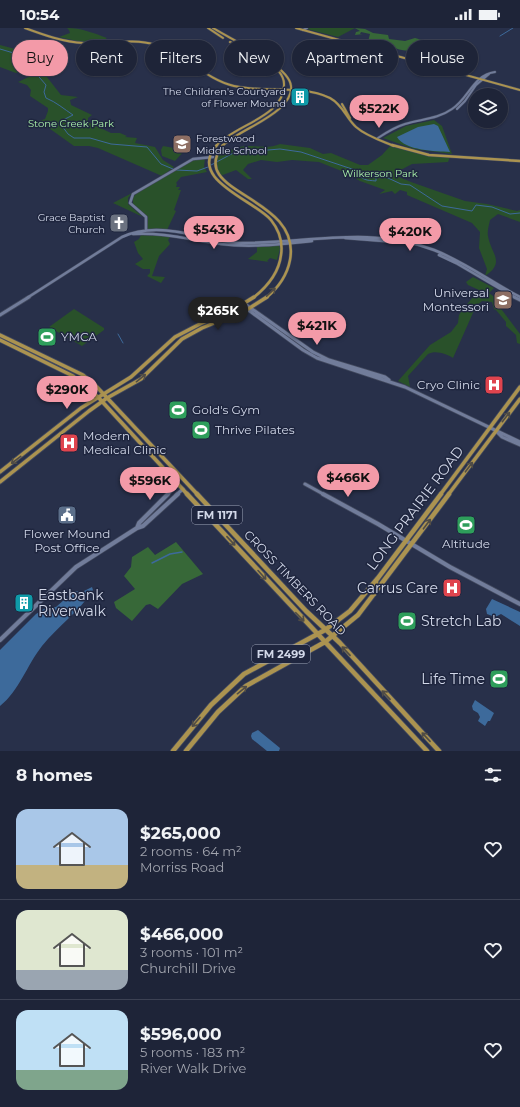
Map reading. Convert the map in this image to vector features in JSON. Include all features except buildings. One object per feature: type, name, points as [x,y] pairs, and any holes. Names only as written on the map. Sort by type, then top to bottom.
[{"type":"main road","points":[[25,28],[60,40],[76,42]]},
{"type":"main road","points":[[29,28],[62,40],[76,42]]},
{"type":"main road","points":[[0,472],[103,393],[128,380],[170,340],[180,333],[244,305],[257,295],[271,280],[282,257],[282,242],[276,226],[257,207],[220,183],[214,177],[209,168],[208,157],[219,142],[276,106],[282,99],[285,89],[282,77],[275,68],[208,28]]},
{"type":"main road","points":[[0,482],[102,401],[124,390],[142,378],[176,342],[193,332],[249,308],[273,291],[282,280],[287,270],[290,261],[289,241],[282,224],[274,215],[226,183],[217,174],[213,166],[213,159],[217,150],[228,140],[283,106],[290,96],[292,89],[288,77],[280,68],[213,28]]},
{"type":"main road","points":[[296,28],[520,89]]},
{"type":"main road","points":[[137,41],[159,44],[171,49],[224,82],[249,87],[318,92],[337,101],[345,107],[352,120],[358,126],[380,138],[411,150],[428,154],[520,160]]},
{"type":"main road","name":"CROSS TIMBERS ROAD","points":[[0,335],[83,375],[103,393],[439,751]]},
{"type":"main road","points":[[1,341],[14,344],[17,343]]},
{"type":"main road","name":"CROSS TIMBERS ROAD","points":[[1,341],[44,361],[78,380],[98,397],[427,751]]},
{"type":"main road","points":[[44,361],[48,358]]},
{"type":"main road","name":"LONG PRAIRIE ROAD","points":[[173,751],[215,700],[244,674],[325,630],[350,611],[378,578],[520,388]]},
{"type":"main road","name":"LONG PRAIRIE ROAD","points":[[186,751],[218,712],[246,686],[325,642],[358,615],[520,399]]},
{"type":"main road","points":[[178,484],[183,479]]},
{"type":"main road","points":[[452,479],[457,483]]},
{"type":"main road","points":[[183,489],[188,484]]},
{"type":"main road","points":[[374,594],[373,591],[378,578]]},
{"type":"main road","points":[[407,729],[413,723]]},
{"type":"street","points":[[380,138],[403,126],[433,119],[454,111],[464,103],[482,78],[488,73],[495,72],[482,78]]},
{"type":"street","points":[[146,231],[146,217],[132,205],[130,200],[133,194],[193,159],[208,157],[213,159]]},
{"type":"street","points":[[0,315],[123,236],[146,231],[168,233],[214,243],[234,245],[358,238],[404,243],[448,259],[520,299]]},
{"type":"street","points":[[244,305],[313,352],[329,360],[380,375],[490,429],[520,442]]},
{"type":"street","points":[[496,431],[502,437],[520,445]]},
{"type":"street","points":[[137,528],[139,523],[178,484]]},
{"type":"street","points":[[305,484],[406,540],[450,567],[520,604]]},
{"type":"street","points":[[0,640],[76,567],[137,528],[143,526],[183,489]]},
{"type":"green space","points":[[67,28],[77,29],[107,38],[104,40],[76,41],[59,37],[70,33]]},
{"type":"green space","points":[[355,28],[338,37],[307,29]]},
{"type":"green space","points":[[355,28],[388,35],[389,39],[397,40],[368,40],[370,34],[361,32],[360,34],[363,34],[355,35],[356,32],[360,31]]},
{"type":"green space","points":[[415,38],[422,40],[408,40]]},
{"type":"green space","points":[[398,40],[406,41],[406,50],[399,49]]},
{"type":"green space","name":"Stone Creek Park","points":[[0,45],[12,48],[12,72],[0,67]]},
{"type":"green space","name":"Stone Creek Park","points":[[31,76],[46,76],[61,95],[78,97],[70,100],[71,105],[92,115],[88,118],[88,122],[111,133],[120,133],[127,136],[125,137],[137,138],[135,143],[155,147],[163,160],[174,167],[162,176],[98,148],[89,146],[74,146],[39,121],[45,119],[48,108],[30,96],[31,90],[27,85],[18,82]]},
{"type":"green space","points":[[434,120],[442,126],[452,154],[414,149],[383,138],[406,126]]},
{"type":"green space","name":"Wilkerson Park","points":[[280,144],[310,148],[323,154],[331,153],[360,165],[368,165],[382,155],[391,145],[413,152],[450,157],[448,162],[412,164],[395,173],[399,177],[411,182],[465,201],[487,204],[517,211],[520,210],[520,222],[498,214],[490,220],[488,236],[496,262],[495,266],[485,276],[487,269],[479,248],[480,232],[472,223],[407,195],[407,192],[400,190],[395,194],[392,191],[379,194],[385,190],[360,181],[344,172],[319,162],[292,160],[277,162],[261,160],[248,164],[243,170],[252,179],[248,179],[236,170],[220,176],[215,167],[215,155],[222,154],[239,147],[270,147]]},
{"type":"green space","points":[[163,146],[185,150],[175,161],[162,156],[161,150]]},
{"type":"green space","points":[[205,158],[204,167],[207,172],[181,177],[176,183],[176,187],[180,187],[178,190],[181,190],[174,210],[176,211],[167,230],[147,229],[148,217],[133,204],[133,197],[138,192],[194,159]]},
{"type":"green space","points":[[132,193],[128,198],[128,204],[143,217],[113,203]]},
{"type":"green space","points":[[141,235],[171,236],[168,240],[170,244],[159,256],[152,276],[165,277],[161,283],[147,276],[150,273],[150,269],[143,269],[135,264],[143,259],[138,253],[134,242],[139,239]]},
{"type":"green space","points":[[279,244],[280,249],[277,260],[270,258],[267,261],[269,262],[248,259],[257,252],[257,246]]},
{"type":"green space","points":[[473,277],[494,288],[489,293],[497,299],[499,306],[520,334],[520,344],[517,343],[516,335],[506,326],[506,322],[494,309],[492,302],[482,301],[476,306],[453,358],[438,352],[428,354],[408,376],[410,387],[398,381],[430,345],[451,332],[458,323],[459,315],[479,290],[468,285],[466,282]]},
{"type":"green space","points":[[74,309],[104,328],[104,330],[82,346],[49,327]]},
{"type":"green space","points":[[176,542],[203,574],[182,584],[158,609],[150,604],[146,605],[132,621],[116,608],[114,602],[135,589],[124,576],[131,567],[132,557],[148,547],[155,555]]},
{"type":"water","points":[[434,124],[438,126],[450,152],[429,151],[414,148],[401,142],[397,137],[418,127]]},
{"type":"water","points":[[92,587],[93,590],[87,598],[42,646],[18,685],[7,700],[0,706],[0,650],[36,614],[47,607],[56,607],[74,591],[82,592]]},
{"type":"water","points":[[492,599],[520,612],[520,626],[501,614],[495,617],[487,614],[486,609]]},
{"type":"water","points":[[475,700],[494,713],[490,721],[488,721],[485,726],[478,721],[480,717],[478,713],[473,710],[472,706]]},
{"type":"water","points":[[258,730],[280,748],[279,751],[267,751],[252,739],[252,733]]},
{"type":"waterway","points":[[500,36],[513,28]]},
{"type":"waterway","points":[[0,49],[27,57],[29,64],[33,67],[33,70],[46,85],[44,92],[46,98],[73,115],[59,122],[68,134],[74,138],[90,138],[111,144],[147,147],[161,164],[173,169]]},
{"type":"waterway","points":[[211,165],[239,150],[256,151],[280,149],[301,152],[358,171],[361,177],[365,179],[376,181],[376,178],[372,173],[375,172],[401,184],[410,185],[442,206],[472,211],[476,205],[492,207],[510,214],[520,213]]},
{"type":"waterway","points":[[176,170],[197,171],[208,167]]},
{"type":"waterway","points":[[118,334],[123,343]]},
{"type":"waterway","points":[[152,563],[170,554],[182,552]]},
{"type":"place","name":"The Children's Courtyard of Flower Mound","points":[[300,97]]},
{"type":"place","name":"Forestwood Middle School","points":[[182,144]]},
{"type":"place","name":"Grace Baptist Church","points":[[119,223]]},
{"type":"place","name":"Universal Montessori","points":[[503,300]]},
{"type":"place","name":"YMCA","points":[[47,337]]},
{"type":"place","name":"Cryo Clinic","points":[[494,385]]},
{"type":"place","name":"Gold's Gym","points":[[178,410]]},
{"type":"place","name":"Thrive Pilates","points":[[201,430]]},
{"type":"place","name":"Modern Medical Clinic","points":[[69,443]]},
{"type":"place","name":"Flower Mound Post Office","points":[[67,515]]},
{"type":"place","name":"Altitude","points":[[466,525]]},
{"type":"place","name":"Carrus Care","points":[[452,588]]},
{"type":"place","name":"Eastbank Riverwalk","points":[[24,603]]},
{"type":"place","name":"Stretch Lab","points":[[407,621]]},
{"type":"place","name":"Life Time","points":[[499,679]]}]
